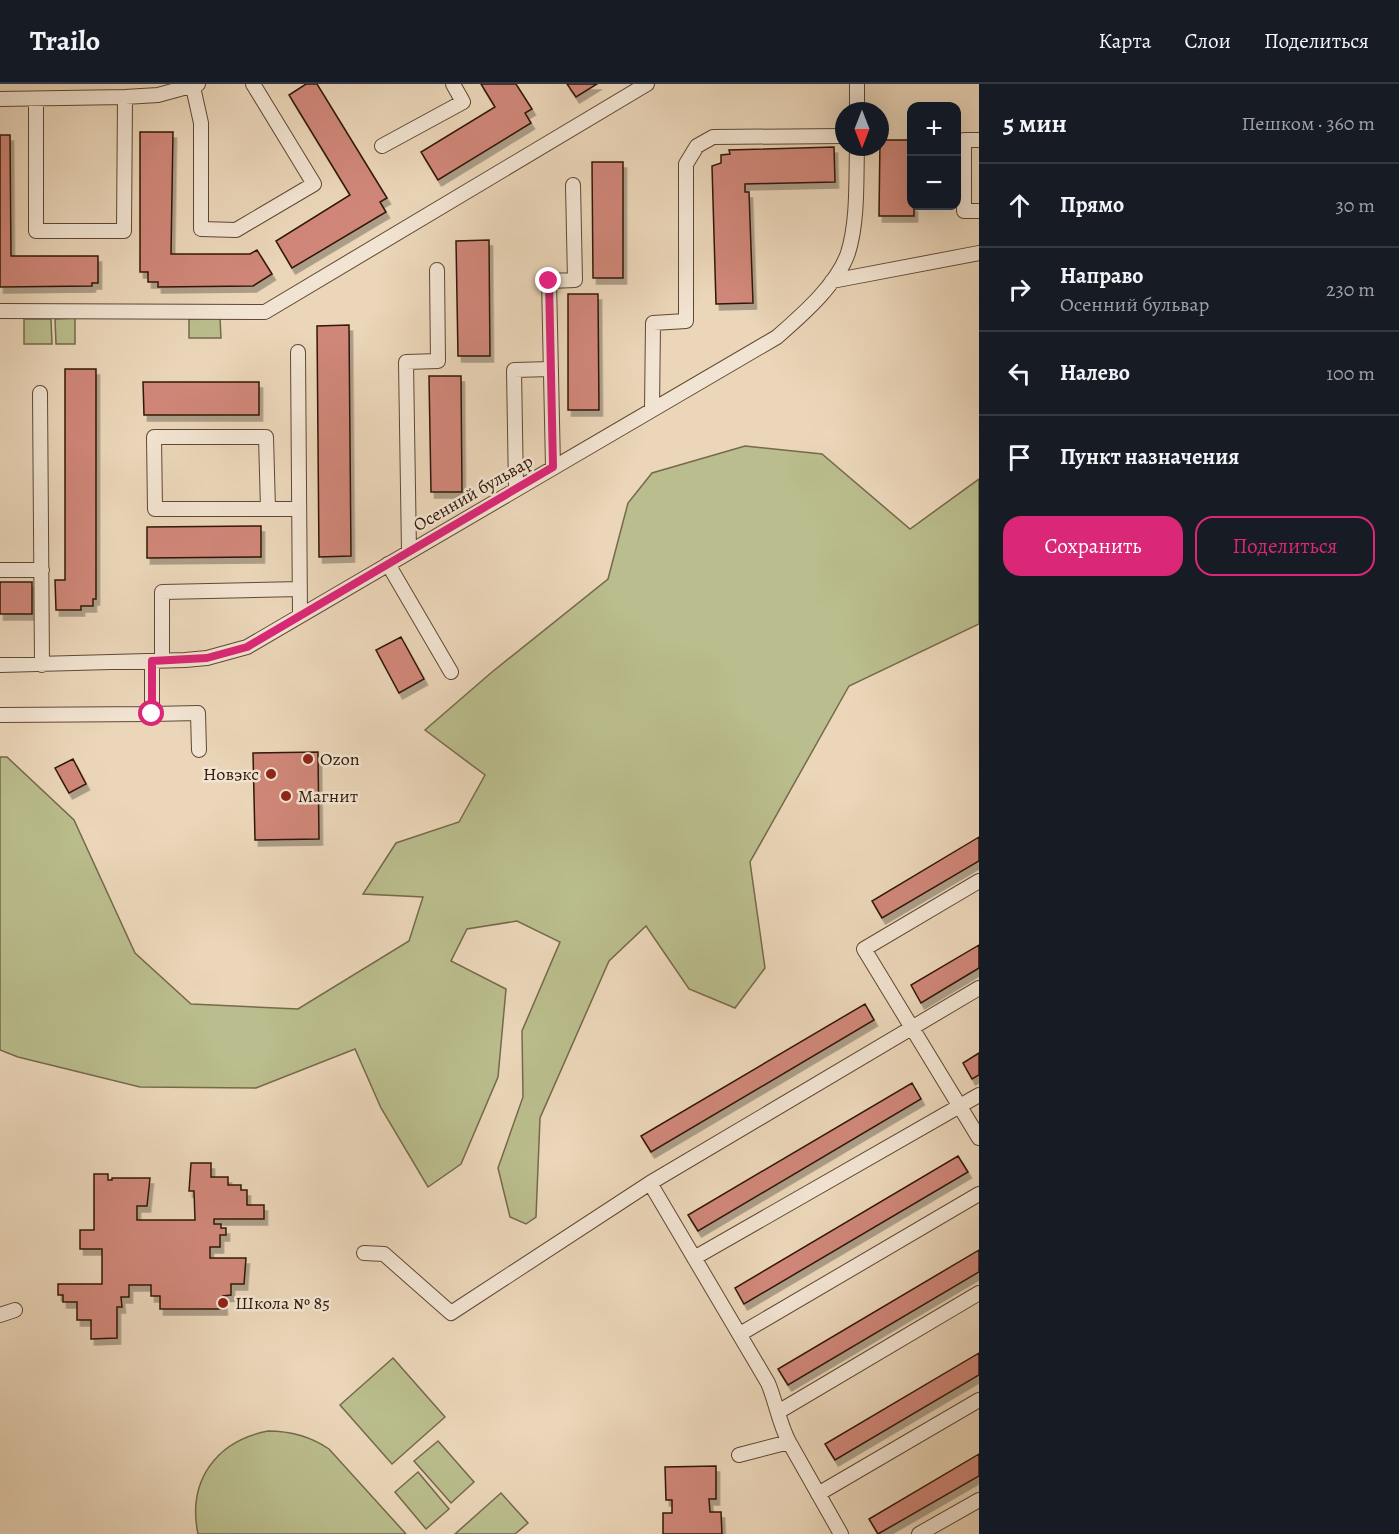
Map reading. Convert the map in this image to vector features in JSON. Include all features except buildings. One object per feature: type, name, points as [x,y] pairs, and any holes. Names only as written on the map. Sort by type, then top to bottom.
[{"type":"street","points":[[0,99],[125,98],[158,95],[196,85],[201,123],[201,229],[236,230],[314,184],[253,84]]},
{"type":"street","points":[[382,147],[463,102],[453,84]]},
{"type":"street","points":[[0,311],[265,312],[647,84]]},
{"type":"street","points":[[857,84],[857,102]]},
{"type":"street","points":[[36,99],[36,231],[124,231],[125,98]]},
{"type":"street","points":[[652,409],[653,323],[686,321],[686,164],[697,146],[713,137],[835,136]]},
{"type":"street","points":[[979,140],[964,140],[964,211],[979,211]]},
{"type":"street","name":"Осенний бульвар","points":[[0,665],[207,658],[229,654],[247,647],[777,338],[806,311],[832,281],[847,254],[855,205],[857,156]]},
{"type":"street","points":[[553,467],[549,281],[575,280],[573,185]]},
{"type":"street","points":[[832,281],[979,254]]},
{"type":"street","points":[[409,552],[406,362],[438,361],[436,270]]},
{"type":"street","points":[[298,352],[300,616]]},
{"type":"street","points":[[516,489],[514,370],[551,369]]},
{"type":"street","points":[[40,393],[42,664]]},
{"type":"street","points":[[267,509],[266,437],[154,437],[155,509],[267,509],[299,509]]},
{"type":"street","points":[[388,564],[451,672]]},
{"type":"street","points":[[0,570],[42,570]]},
{"type":"street","points":[[152,714],[162,592],[300,589]]},
{"type":"street","points":[[0,715],[198,713],[199,750]]},
{"type":"street","points":[[979,881],[864,949],[979,1138]]},
{"type":"street","points":[[364,1253],[384,1254],[451,1313],[650,1183],[979,988]]},
{"type":"street","points":[[694,1258],[979,1095]]},
{"type":"street","points":[[650,1183],[768,1383],[781,1427],[841,1534]]},
{"type":"street","points":[[740,1334],[979,1194]]},
{"type":"street","points":[[778,1412],[979,1293]]},
{"type":"street","points":[[0,1315],[15,1310]]},
{"type":"street","points":[[818,1494],[979,1400]]},
{"type":"street","points":[[739,1455],[789,1442]]},
{"type":"street","points":[[918,1534],[979,1500]]},
{"type":"green space","points":[[75,318],[75,344],[56,344],[55,319]]},
{"type":"green space","points":[[220,318],[221,338],[189,338],[189,319]]},
{"type":"green space","points":[[24,319],[51,319],[52,344],[24,344]]},
{"type":"green space","points":[[745,446],[822,454],[910,529],[979,479],[979,624],[849,686],[750,862],[765,968],[735,1008],[689,989],[646,926],[609,961],[540,1118],[536,1217],[526,1224],[510,1217],[498,1168],[523,1097],[522,1031],[560,942],[517,921],[467,929],[451,961],[506,989],[498,1077],[461,1164],[428,1187],[381,1108],[355,1049],[256,1088],[140,1087],[18,1057],[0,1050],[0,757],[7,757],[74,820],[135,953],[191,1004],[298,1009],[409,941],[423,897],[363,894],[396,843],[459,822],[485,775],[425,730],[492,672],[608,579],[628,503],[652,473]]},
{"type":"green space","points":[[393,1358],[445,1417],[392,1464],[340,1405]]},
{"type":"green space","points":[[268,1431],[300,1435],[329,1449],[406,1534],[198,1534],[197,1497],[209,1466],[234,1444]]},
{"type":"green space","points":[[438,1441],[474,1482],[451,1503],[414,1461]]},
{"type":"green space","points":[[418,1472],[449,1509],[426,1529],[395,1492]]},
{"type":"green space","points":[[501,1493],[528,1523],[515,1534],[455,1534]]},
{"type":"place","name":"Ozon","points":[[308,759]]},
{"type":"place","name":"Новэкс","points":[[271,774]]},
{"type":"place","name":"Магнит","points":[[286,796]]},
{"type":"place","name":"Школа № 85","points":[[223,1303]]},
{"type":"route","points":[[152,714],[152,661],[207,658],[229,654],[247,647],[553,467],[549,281]]}]
